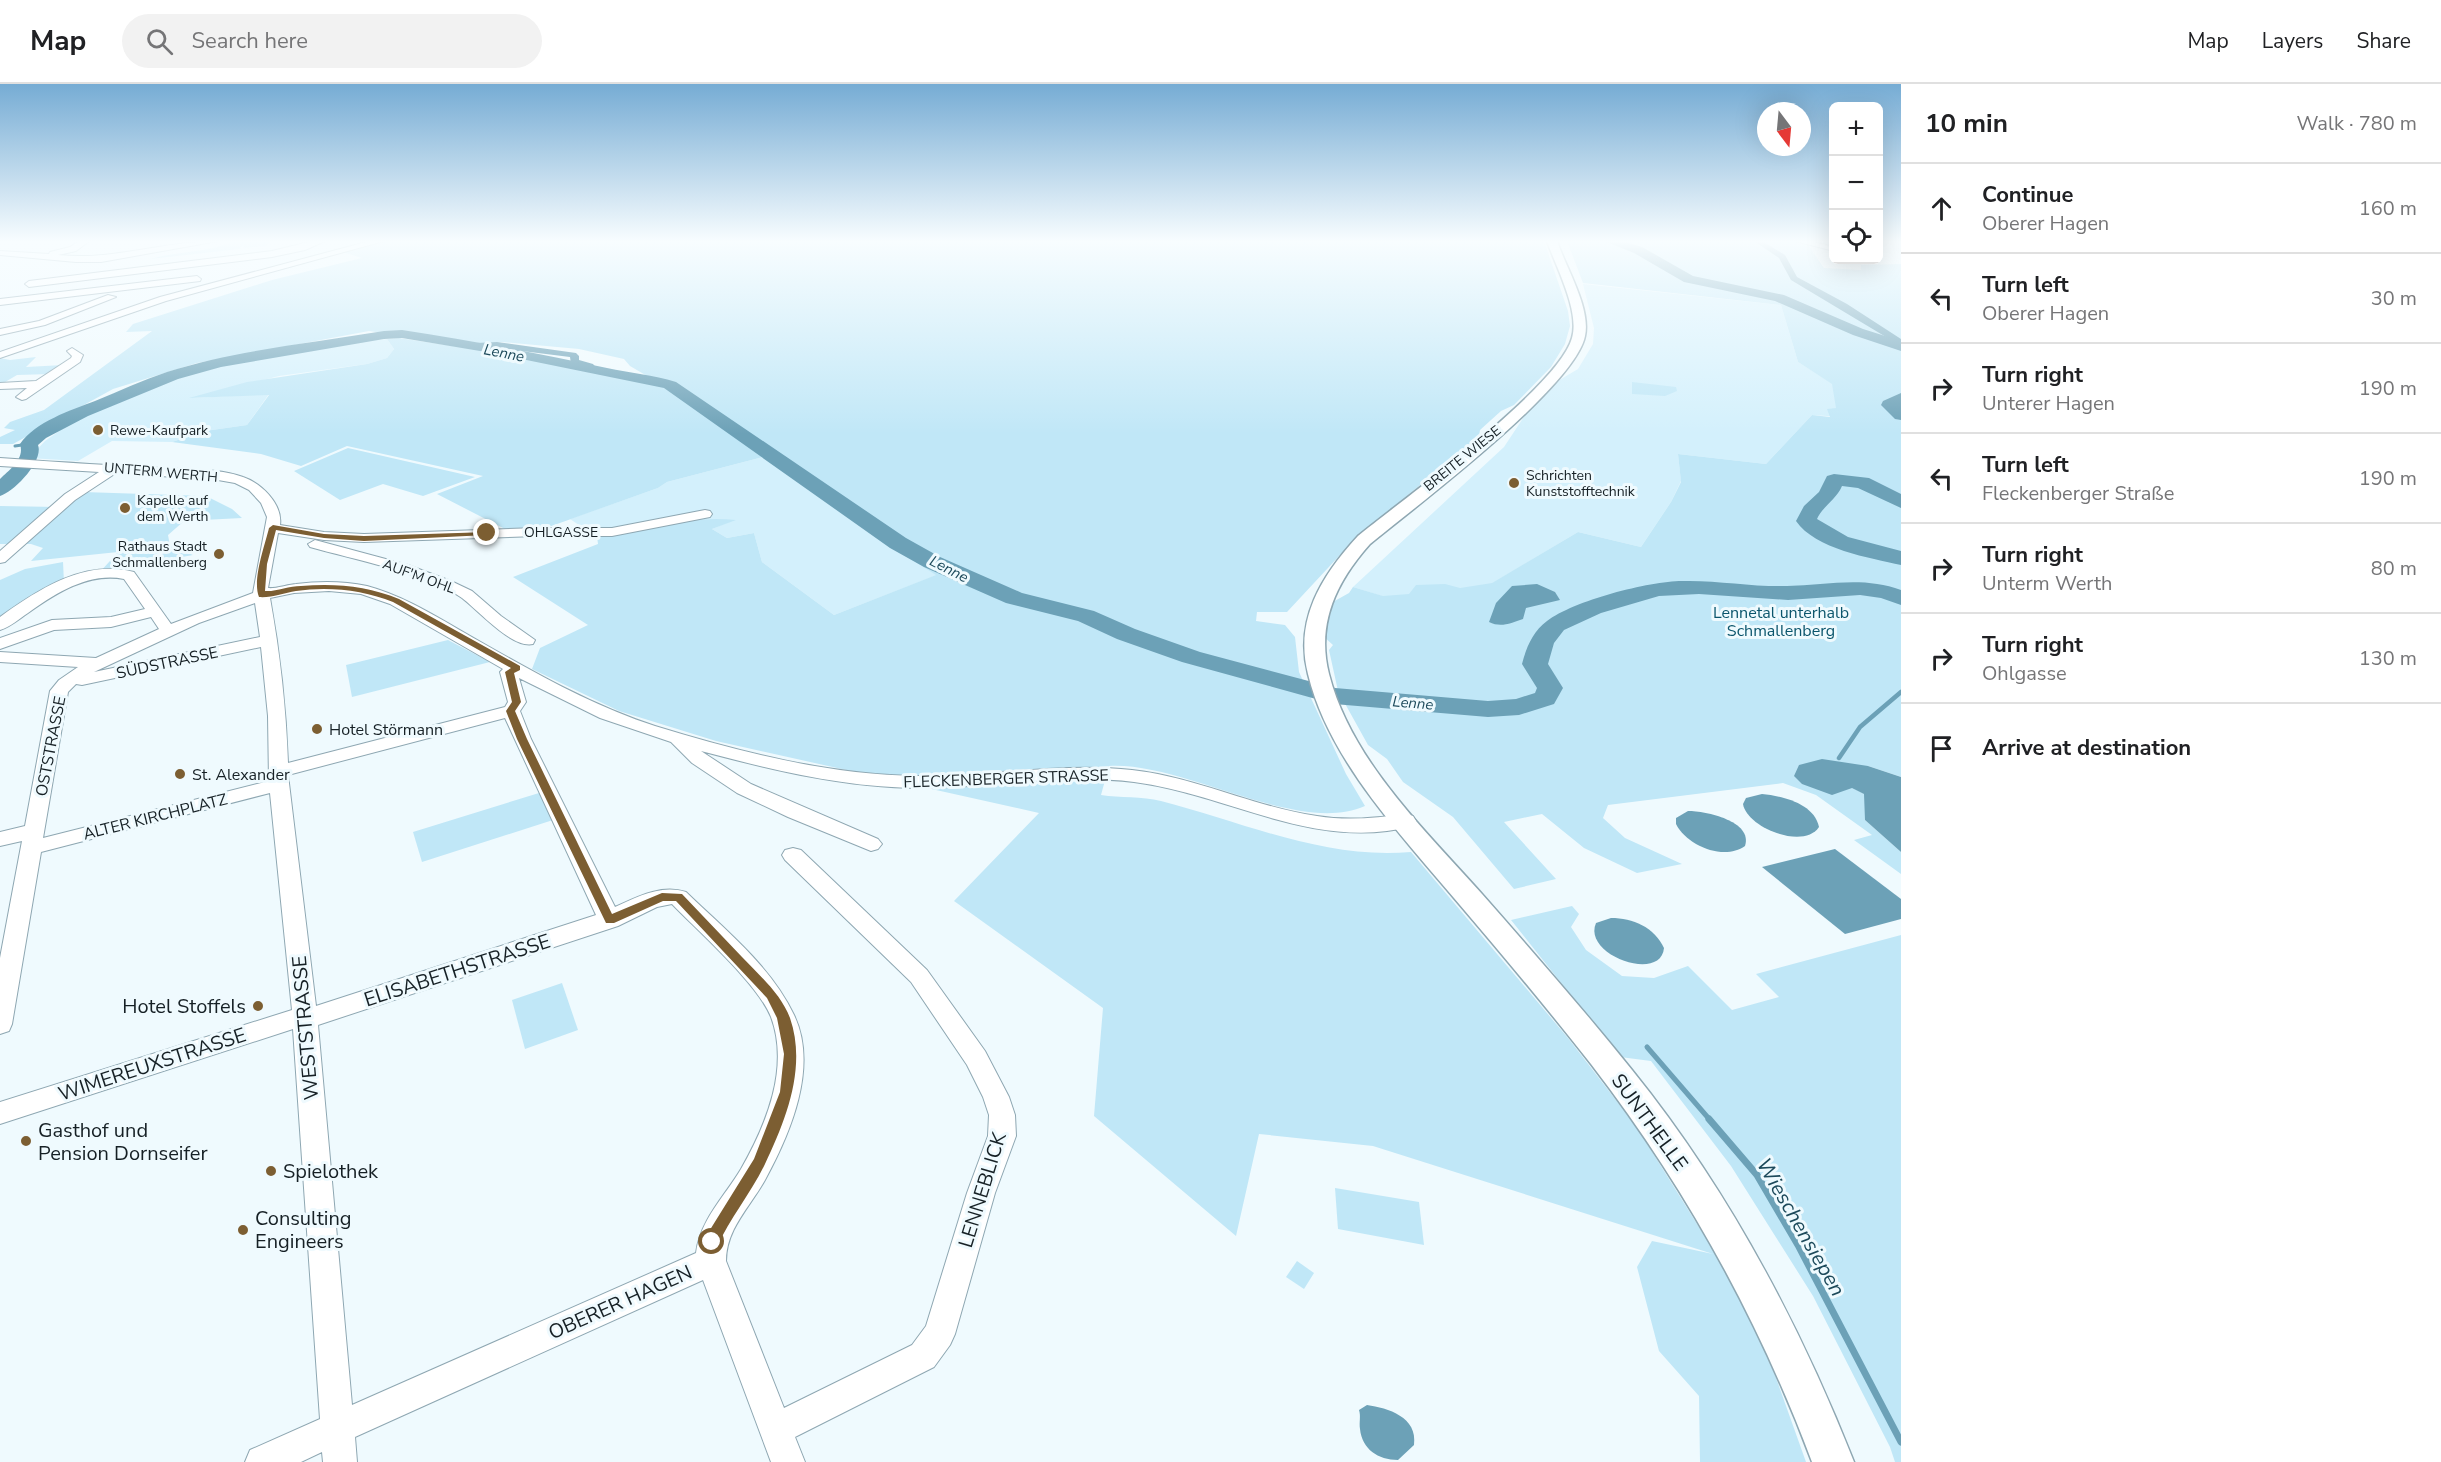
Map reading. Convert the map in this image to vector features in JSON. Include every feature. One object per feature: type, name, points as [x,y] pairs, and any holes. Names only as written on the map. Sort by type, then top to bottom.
[{"type":"main road","name":"BREITE WIESE","points":[[1314,634],[1318,610],[1333,578],[1364,540],[1509,420],[1541,391],[1564,365],[1578,346],[1580,328],[1574,305]]},
{"type":"main road","name":"SUNTHELLE","points":[[1314,634],[1318,676],[1335,719],[1368,774],[1625,1086],[1703,1195],[1757,1286],[1795,1364],[1833,1462]]},
{"type":"street","points":[[7,305],[14,320]]},
{"type":"street","points":[[0,332],[14,320],[42,323],[89,305]]},
{"type":"street","points":[[0,355],[146,305]]},
{"type":"street","points":[[0,349],[28,344]]},
{"type":"street","points":[[22,397],[76,360],[78,355],[72,351]]},
{"type":"street","points":[[0,386],[39,384]]},
{"type":"street","name":"UNTERM WERTH","points":[[2,462],[205,474],[245,482],[258,491],[267,502],[274,517],[260,581],[262,595]]},
{"type":"street","points":[[0,559],[70,497],[115,468]]},
{"type":"street","name":"OHLGASSE","points":[[273,528],[337,537],[375,538],[518,532],[612,532],[705,514]]},
{"type":"street","name":"AUF'M OHL","points":[[303,532],[311,543],[403,568],[455,588],[527,640]]},
{"type":"street","points":[[0,625],[45,596],[79,579],[107,573],[129,575],[169,632]]},
{"type":"street","name":"FLECKENBERGER STRASSE","points":[[262,595],[317,587],[346,587],[378,593],[608,715],[677,738],[814,772],[865,779],[923,782],[1051,774],[1105,774],[1164,781],[1244,806],[1317,824],[1365,826],[1406,821]]},
{"type":"street","name":"OSTSTRASSE","points":[[0,1024],[56,700],[64,684],[100,663],[226,607],[262,595]]},
{"type":"street","name":"WESTSTRASSE","points":[[262,595],[277,716],[279,778],[305,1017],[340,1462]]},
{"type":"street","points":[[0,644],[52,625],[111,622],[153,612]]},
{"type":"street","name":"SÜDSTRASSE","points":[[64,684],[269,640]]},
{"type":"street","points":[[0,657],[100,663]]},
{"type":"street","points":[[517,668],[509,672],[516,702],[511,711],[522,739],[610,920]]},
{"type":"street","name":"ALTER KIRCHPLATZ","points":[[0,839],[32,840],[279,778],[511,711]]},
{"type":"street","name":"FLECKENBERGER STRASSE","points":[[677,738],[694,754],[744,787],[871,844]]},
{"type":"street","name":"LENNEBLICK","points":[[774,1430],[923,1356],[939,1334],[981,1193],[1002,1136],[1002,1115],[996,1097],[976,1058],[919,976],[793,855]]},
{"type":"street","name":"OBERER HAGEN","points":[[262,1462],[711,1261],[710,1251],[715,1233],[751,1178],[771,1136],[786,1092],[790,1054],[783,1018],[771,995],[758,980],[678,897],[662,897],[610,920]]},
{"type":"street","name":"ELISABETHSTRASSE","points":[[305,1017],[610,920]]},
{"type":"street","name":"WIMEREUXSTRASSE","points":[[0,1113],[305,1017]]},
{"type":"street","points":[[711,1261],[788,1462]]},
{"type":"shaded area","points":[[1588,305],[1781,305],[1798,362],[1836,386],[1842,417],[1812,415],[1766,464],[1678,454],[1681,481],[1671,502],[1641,547],[1578,532],[1476,593],[1401,602],[1353,587],[1504,447],[1541,391],[1578,369],[1593,344],[1594,328]]},
{"type":"shaded area","points":[[387,339],[394,349],[387,358],[367,364],[279,376],[193,398],[269,394],[247,425],[205,431],[172,442],[112,441],[78,461],[29,458],[45,441],[96,405],[136,390],[232,363],[353,342]]},
{"type":"shaded area","points":[[767,456],[823,494],[888,545],[937,575],[834,615],[762,562],[754,533],[727,538],[712,529],[734,520],[691,521],[588,531],[570,519],[658,488],[667,482]]},
{"type":"shaded area","points":[[1537,584],[1555,592],[1560,600],[1526,608],[1523,619],[1514,622],[1502,625],[1489,622],[1496,603],[1512,586]]},
{"type":"shaded area","points":[[1822,759],[1868,766],[1901,777],[1901,852],[1865,820],[1864,794],[1852,788],[1832,795],[1802,784],[1794,776],[1799,765]]},
{"type":"shaded area","points":[[1762,794],[1796,802],[1811,812],[1819,827],[1812,834],[1801,836],[1789,836],[1765,828],[1754,821],[1743,804],[1746,798]]},
{"type":"shaded area","points":[[1688,811],[1716,815],[1735,824],[1746,837],[1745,846],[1727,852],[1697,845],[1681,832],[1676,824],[1676,818]]},
{"type":"shaded area","points":[[1835,849],[1901,899],[1901,919],[1845,934],[1762,867]]},
{"type":"shaded area","points":[[1611,918],[1635,922],[1649,929],[1664,948],[1660,958],[1650,963],[1637,964],[1624,961],[1611,954],[1600,945],[1595,935],[1596,923]]},
{"type":"shaded area","points":[[1367,1405],[1400,1416],[1411,1427],[1414,1445],[1398,1460],[1384,1458],[1372,1452],[1364,1442],[1361,1436],[1359,1410]]},
{"type":"green space","points":[[192,305],[1566,305],[1570,326],[1565,344],[1551,367],[1514,405],[1501,411],[1480,430],[1479,436],[1354,540],[1287,612],[1257,612],[1256,621],[1285,625],[1295,637],[1299,672],[1346,774],[1365,806],[1338,813],[1307,812],[1240,796],[1172,775],[1139,768],[1109,766],[1101,795],[1161,801],[1316,845],[1379,853],[1411,852],[1568,1038],[1636,1126],[1717,1256],[1724,1258],[1775,1375],[1806,1462],[1700,1462],[1699,1396],[1659,1351],[1637,1267],[1652,1241],[1713,1254],[1373,1146],[1259,1134],[1236,1236],[1094,1116],[1103,1008],[954,901],[1039,813],[716,741],[619,711],[532,669],[540,648],[588,625],[513,577],[598,544],[597,536],[666,523],[702,519],[736,520],[712,529],[727,538],[754,533],[762,562],[834,615],[936,575],[888,545],[823,494],[767,456],[667,482],[658,488],[543,529],[505,529],[437,494],[483,476],[347,446],[301,466],[261,454],[172,442],[205,431],[247,425],[269,395],[189,398],[247,382],[367,364],[387,358],[394,349],[387,339],[399,338],[561,362],[666,387],[630,366],[624,359],[579,349],[502,342],[462,345],[369,331],[197,363],[113,389],[13,444],[0,444],[0,437],[15,430],[4,428],[10,422],[44,410],[152,331],[126,332],[133,324]]},
{"type":"green space","name":"Lennetal unterhalb Schmallenberg","points":[[1781,305],[1901,305],[1901,777],[1868,766],[1853,788],[1865,794],[1865,820],[1901,852],[1901,874],[1854,840],[1872,835],[1816,795],[1783,783],[1608,805],[1603,818],[1625,838],[1682,864],[1637,873],[1584,848],[1542,814],[1504,822],[1556,879],[1514,889],[1453,817],[1403,782],[1387,759],[1368,745],[1338,691],[1329,650],[1333,645],[1323,636],[1331,603],[1349,593],[1353,587],[1383,596],[1409,594],[1416,585],[1445,584],[1460,588],[1492,583],[1578,532],[1641,547],[1671,502],[1681,482],[1678,454],[1766,464],[1812,415],[1830,417],[1827,409],[1836,408],[1832,384],[1798,362]]},
{"type":"green space","points":[[36,357],[26,367],[63,365],[51,374],[17,375],[0,385],[0,358],[10,360]]},
{"type":"green space","points":[[1632,382],[1676,387],[1677,391],[1665,396],[1632,394]]},
{"type":"green space","points":[[348,448],[475,477],[423,496],[383,484],[340,500],[294,471]]},
{"type":"green space","points":[[83,492],[206,496],[232,509],[242,518],[184,521],[168,535],[170,546],[193,555],[100,572],[118,552],[31,561],[43,548],[31,544],[0,544],[0,506],[58,507]]},
{"type":"green space","points":[[63,562],[64,583],[0,620],[0,580],[25,569]]},
{"type":"green space","points":[[448,640],[490,662],[352,697],[346,665]]},
{"type":"green space","points":[[539,793],[553,820],[422,862],[413,832]]},
{"type":"green space","points":[[1572,906],[1579,914],[1571,927],[1586,950],[1622,976],[1654,978],[1688,966],[1732,1010],[1779,997],[1756,974],[1901,935],[1901,1462],[1895,1462],[1890,1447],[1813,1296],[1731,1166],[1651,1061],[1620,1057],[1511,920]]},
{"type":"green space","points":[[562,983],[578,1030],[525,1049],[512,1000]]},
{"type":"green space","points":[[1335,1188],[1419,1202],[1424,1245],[1338,1229]]},
{"type":"green space","points":[[1297,1261],[1314,1273],[1304,1289],[1286,1277]]},
{"type":"waterway","name":"Lenne","points":[[1796,305],[1858,332],[1901,346]]},
{"type":"waterway","points":[[1843,305],[1901,343]]},
{"type":"waterway","name":"Lenne","points":[[0,490],[29,460],[31,450],[29,444],[40,434],[82,412],[172,376],[220,363],[384,335],[402,334],[492,348],[670,385],[898,543],[932,562],[1014,598],[1086,616],[1126,634],[1191,657],[1334,696],[1488,709],[1519,707],[1545,698],[1550,688],[1535,664],[1542,643],[1556,625],[1593,608],[1659,589],[1699,588],[1788,593],[1860,589],[1888,593],[1901,598]]},
{"type":"waterway","points":[[476,346],[497,345],[573,355],[575,356],[574,362],[590,366],[593,370]]},
{"type":"waterway","name":"Lenne","points":[[1901,398],[1889,405],[1901,415]]},
{"type":"waterway","points":[[15,446],[29,444]]},
{"type":"waterway","name":"Lenne","points":[[1901,502],[1862,482],[1834,480],[1828,495],[1812,510],[1806,521],[1840,541],[1862,549],[1901,558]]},
{"type":"waterway","points":[[1839,758],[1860,727],[1901,692]]},
{"type":"waterway","name":"Wieschensiepen","points":[[1647,1047],[1710,1120]]},
{"type":"waterway","name":"Wieschensiepen","points":[[1709,1119],[1757,1175],[1798,1245],[1901,1442]]},
{"type":"place","name":"Rewe-Kaufpark","points":[[98,430]]},
{"type":"place","name":"Schrichten Kunststofftechnik","points":[[1514,483]]},
{"type":"place","name":"Kapelle auf dem Werth","points":[[125,508]]},
{"type":"place","name":"Rathaus Stadt Schmallenberg","points":[[219,554]]},
{"type":"place","name":"Hotel Störmann","points":[[317,729]]},
{"type":"place","name":"St. Alexander","points":[[180,774]]},
{"type":"place","name":"Hotel Stoffels","points":[[258,1006]]},
{"type":"place","name":"Gasthof und Pension Dornseifer","points":[[26,1141]]},
{"type":"place","name":"Spielothek","points":[[271,1171]]},
{"type":"place","name":"Consulting Engineers","points":[[243,1230]]},
{"type":"route","points":[[487,533],[364,538],[324,536],[273,528],[263,564],[260,588],[262,595],[310,587],[356,588],[378,593],[517,668],[509,672],[516,702],[511,711],[522,739],[610,920],[662,897],[678,897],[771,995],[783,1018],[787,1032],[790,1054],[786,1092],[760,1161],[715,1233],[712,1242]]}]
